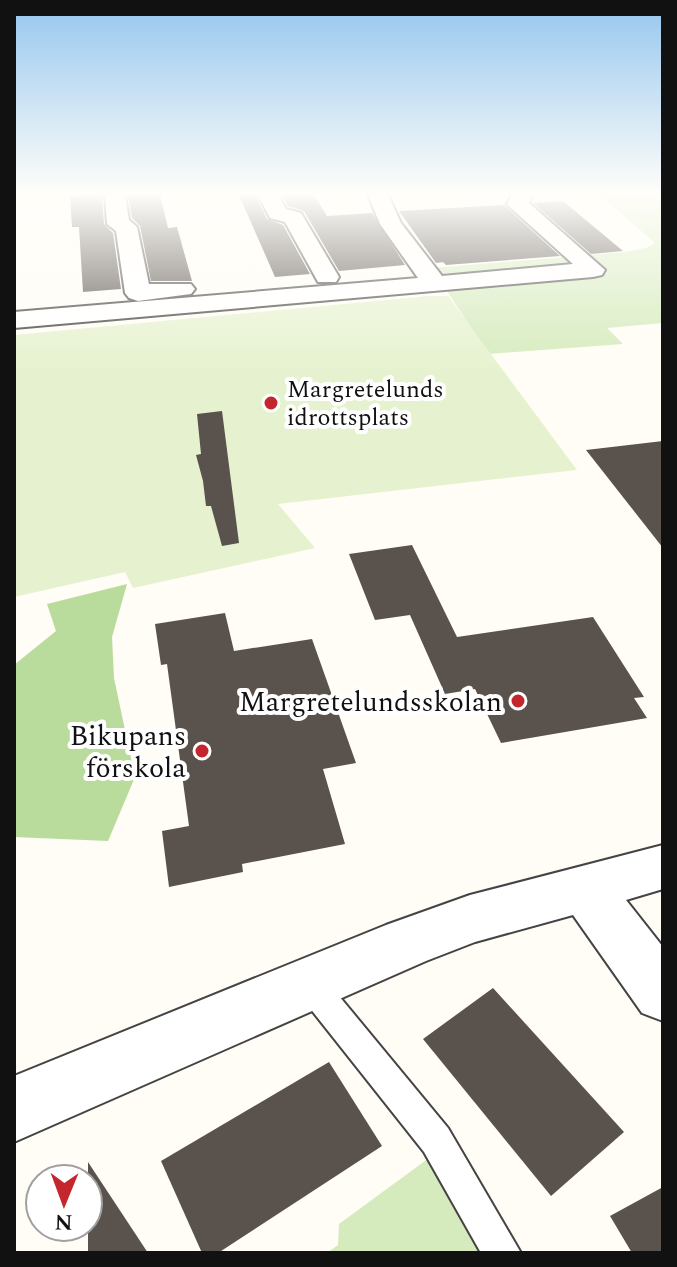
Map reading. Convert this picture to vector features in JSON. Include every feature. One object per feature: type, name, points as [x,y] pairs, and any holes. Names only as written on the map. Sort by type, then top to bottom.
[{"type":"street","points":[[132,254],[139,301]]},
{"type":"street","points":[[314,254],[327,277]]},
{"type":"street","points":[[413,254],[434,282]]},
{"type":"street","points":[[14,320],[327,277],[434,282],[593,270],[575,254]]},
{"type":"street","points":[[14,303],[139,301],[398,278]]},
{"type":"street","points":[[14,1109],[309,983],[470,919],[663,867]]},
{"type":"street","points":[[584,887],[663,993]]},
{"type":"lane","points":[[309,983],[436,1140],[502,1253]]},
{"type":"green space","points":[[600,254],[663,254],[663,323],[607,328],[623,344],[488,354],[432,268]]},
{"type":"green space","name":"Margretelunds idrottsplats","points":[[448,296],[577,470],[278,504],[315,548],[133,588],[125,572],[14,597],[14,335]]},
{"type":"green space","points":[[127,584],[112,637],[114,678],[135,777],[108,841],[14,837],[14,665],[56,631],[47,604]]},
{"type":"green space","points":[[429,1158],[481,1248],[480,1253],[327,1253],[338,1245],[339,1224]]},
{"type":"building","points":[[81,254],[116,254],[121,289],[83,292]]},
{"type":"building","points":[[146,254],[185,254],[192,281],[151,281]]},
{"type":"building","points":[[265,254],[299,254],[310,274],[275,277]]},
{"type":"building","points":[[329,254],[398,254],[405,265],[339,271]]},
{"type":"building","points":[[430,254],[560,256],[446,265],[436,263]]},
{"type":"building","points":[[222,411],[239,543],[222,546],[211,506],[206,506],[196,455],[201,454],[197,414]]},
{"type":"building","points":[[663,441],[663,548],[586,450]]},
{"type":"building","points":[[412,545],[457,637],[593,617],[644,697],[634,698],[647,718],[501,743],[475,689],[445,694],[410,615],[375,620],[349,554]]},
{"type":"building","points":[[225,613],[234,651],[312,639],[356,763],[323,769],[345,844],[242,864],[243,872],[169,887],[162,831],[189,826],[167,664],[161,665],[155,624]]},
{"type":"building","points":[[493,988],[624,1132],[551,1196],[423,1039]]},
{"type":"building","points":[[329,1062],[382,1146],[218,1253],[202,1253],[161,1161]]},
{"type":"building","points":[[104,1186],[148,1253],[88,1253],[88,1243],[104,1243]]},
{"type":"building","points":[[663,1187],[663,1253],[632,1253],[610,1216]]},
{"type":"place","name":"Margretelunds idrottsplats","points":[[271,403]]},
{"type":"place","name":"Margretelundsskolan","points":[[518,701]]},
{"type":"place","name":"Bikupans förskola","points":[[202,751]]}]
